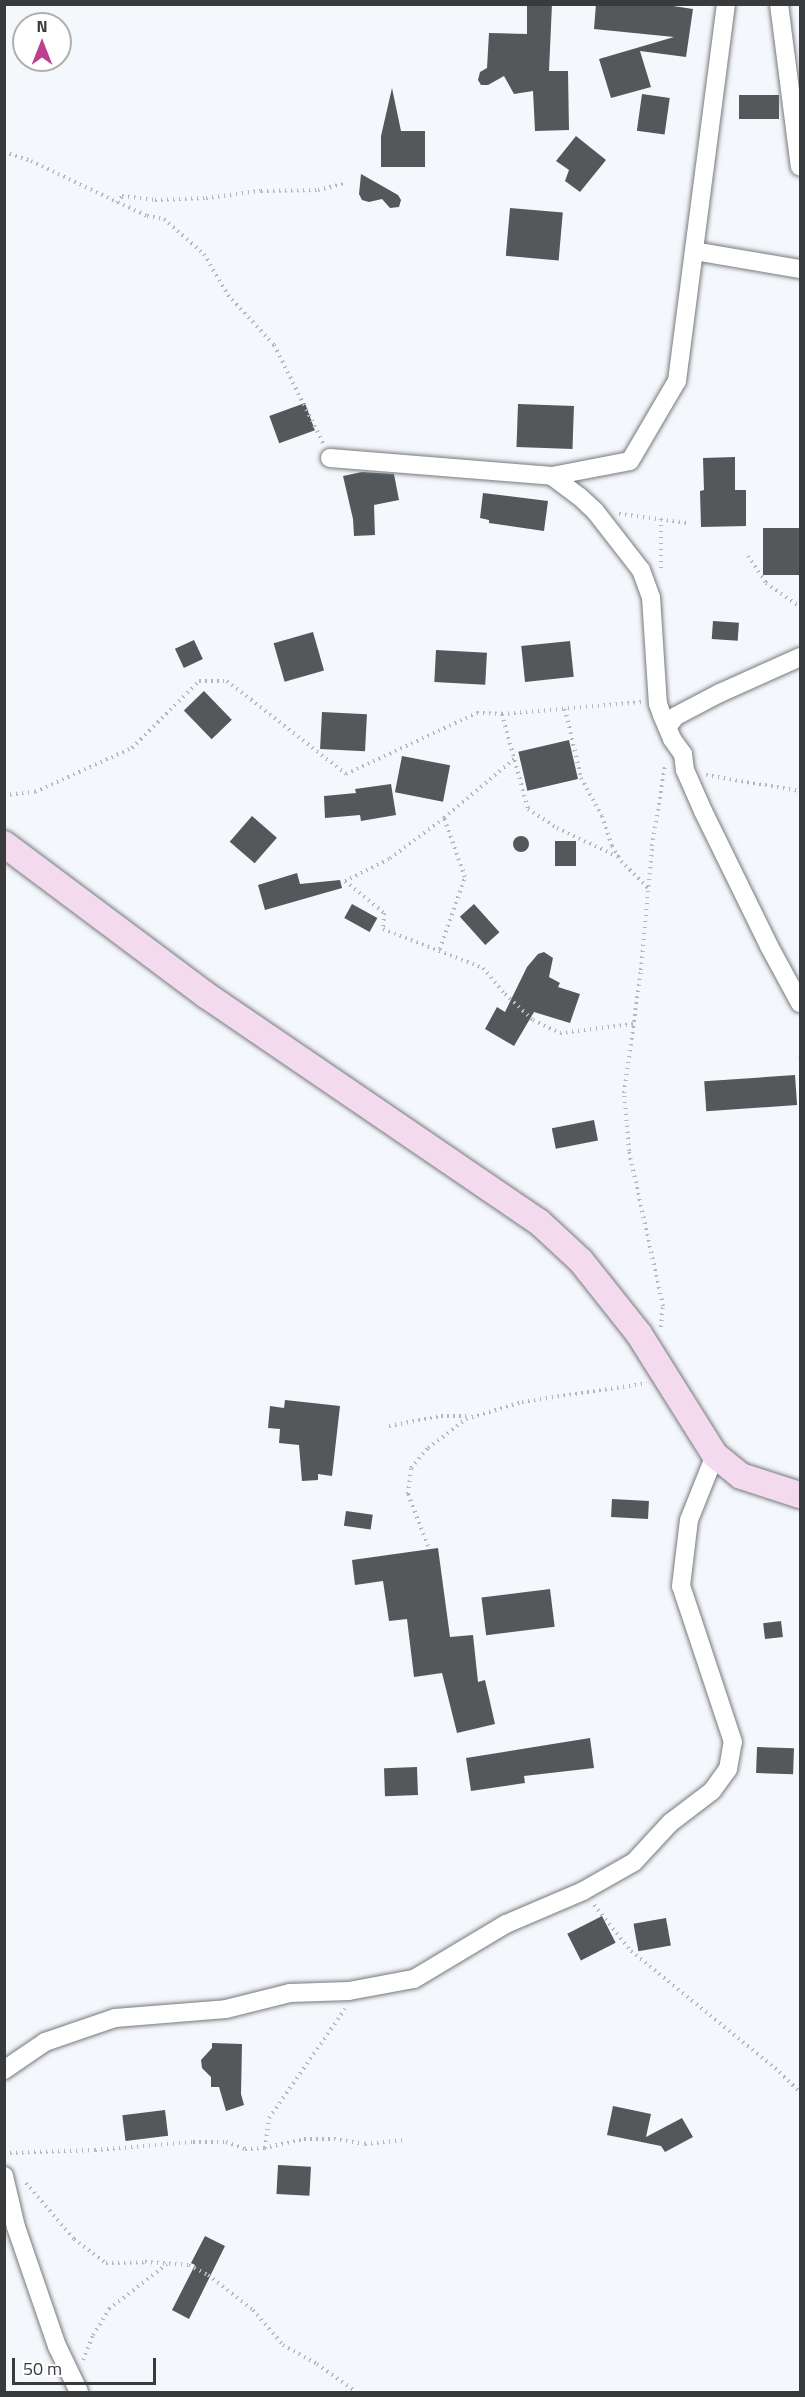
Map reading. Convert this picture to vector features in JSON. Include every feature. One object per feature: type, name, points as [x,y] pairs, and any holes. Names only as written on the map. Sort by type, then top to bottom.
[{"type":"street","points":[[330,458],[552,476],[630,461],[676,381],[726,4]]},
{"type":"street","points":[[779,4],[801,167]]},
{"type":"street","points":[[694,251],[801,268]]},
{"type":"street","points":[[552,476],[595,511],[640,570],[651,597],[658,704],[669,733],[683,754],[685,770],[769,946],[801,1003]]},
{"type":"street","points":[[669,733],[676,716],[720,693],[801,657]]},
{"type":"street","points":[[4,844],[206,995],[539,1222],[581,1261],[639,1334],[715,1455],[741,1476],[801,1495]]},
{"type":"street","points":[[4,2070],[45,2042],[115,2018],[226,2008],[290,1993],[349,1991],[414,1979],[506,1924],[583,1891],[634,1862],[670,1823],[712,1791],[728,1769],[733,1742],[681,1586],[689,1520],[715,1455]]},
{"type":"street","points":[[12,2176],[16,2227],[57,2346],[75,2385]]},
{"type":"path","points":[[4,152],[31,161],[147,216],[164,219],[204,254],[228,295],[274,345],[330,458]]},
{"type":"path","points":[[117,203],[122,196],[155,200],[206,198],[261,191],[318,190],[347,183]]},
{"type":"path","points":[[595,511],[689,524]]},
{"type":"path","points":[[651,597],[661,569],[661,519]]},
{"type":"path","points":[[748,556],[766,583],[801,607]]},
{"type":"path","points":[[4,795],[35,792],[132,748],[199,681],[227,681],[346,774],[477,713],[502,714],[636,701],[658,704]]},
{"type":"path","points":[[565,709],[581,778],[591,793],[618,857]]},
{"type":"path","points":[[502,714],[528,809],[557,828],[618,857],[649,888]]},
{"type":"path","points":[[661,1329],[663,1306],[629,1151],[624,1093],[642,970],[652,846],[669,733]]},
{"type":"path","points":[[514,759],[444,818],[389,859],[345,881],[384,913],[383,929],[440,949],[483,968],[505,994],[533,1020],[560,1033],[633,1024]]},
{"type":"path","points":[[685,770],[801,790]]},
{"type":"path","points":[[440,949],[465,877],[444,818]]},
{"type":"path","points":[[428,1546],[408,1494],[411,1468],[428,1448],[466,1419],[522,1402],[668,1380]]},
{"type":"path","points":[[389,1426],[441,1416],[476,1416]]},
{"type":"path","points":[[583,1891],[631,1951],[776,2068],[801,2092]]},
{"type":"path","points":[[264,2148],[270,2118],[335,2025],[349,2002],[349,1991]]},
{"type":"path","points":[[4,2153],[95,2150],[193,2142],[226,2142],[245,2149],[264,2148],[304,2139],[334,2139],[365,2144],[404,2140]]},
{"type":"path","points":[[12,2176],[74,2239],[106,2263],[189,2265],[208,2275],[253,2310],[283,2345],[317,2364],[354,2391]]},
{"type":"path","points":[[75,2385],[93,2335],[109,2308],[167,2263]]},
{"type":"building","points":[[527,4],[552,4],[549,71],[568,71],[569,130],[535,131],[533,91],[514,94],[504,76],[488,85],[481,85],[478,80],[480,72],[487,68],[489,33],[527,34]]},
{"type":"building","points":[[596,4],[660,4],[693,9],[686,57],[640,51],[651,87],[611,98],[599,59],[674,37],[594,29]]},
{"type":"building","points":[[392,88],[401,131],[425,131],[425,167],[381,167],[381,136]]},
{"type":"building","points":[[642,94],[670,98],[665,135],[637,131]]},
{"type":"building","points":[[739,95],[779,95],[779,119],[739,119]]},
{"type":"building","points":[[576,136],[606,160],[580,192],[565,181],[569,170],[556,161]]},
{"type":"building","points":[[361,174],[398,195],[401,200],[399,207],[390,208],[382,199],[369,202],[362,200],[359,194]]},
{"type":"building","points":[[510,208],[563,213],[559,260],[506,256]]},
{"type":"building","points":[[305,403],[315,430],[279,443],[269,416]]},
{"type":"building","points":[[518,404],[574,406],[572,449],[516,447]]},
{"type":"building","points":[[735,457],[735,490],[746,490],[746,526],[701,527],[700,491],[704,490],[703,458]]},
{"type":"building","points":[[362,472],[394,474],[399,500],[374,505],[375,535],[354,536],[353,519],[343,476]]},
{"type":"building","points":[[483,493],[548,501],[544,531],[489,523],[489,520],[480,518]]},
{"type":"building","points":[[763,528],[800,528],[800,575],[763,575]]},
{"type":"building","points":[[713,621],[739,623],[738,641],[712,639]]},
{"type":"building","points":[[313,632],[324,670],[285,682],[274,643]]},
{"type":"building","points":[[194,640],[203,659],[184,668],[175,649]]},
{"type":"building","points":[[570,641],[574,677],[525,682],[521,646]]},
{"type":"building","points":[[436,650],[487,653],[485,685],[434,682]]},
{"type":"building","points":[[204,691],[232,720],[212,739],[184,710]]},
{"type":"building","points":[[322,712],[367,714],[365,751],[320,749]]},
{"type":"building","points":[[569,740],[578,779],[527,791],[518,752]]},
{"type":"building","points":[[402,756],[450,765],[443,802],[395,792]]},
{"type":"building","points":[[391,784],[396,815],[361,821],[360,815],[325,818],[324,796],[356,793],[355,789]]},
{"type":"building","points":[[252,816],[277,838],[255,863],[230,842]]},
{"type":"building","points":[[521,836],[527,838],[529,844],[527,850],[521,852],[515,850],[513,844],[515,838]]},
{"type":"building","points":[[555,841],[576,841],[576,866],[555,866]]},
{"type":"building","points":[[297,873],[300,884],[340,880],[342,888],[265,910],[258,885]]},
{"type":"building","points":[[352,904],[377,918],[370,932],[344,918]]},
{"type":"building","points":[[474,904],[499,932],[485,945],[460,917]]},
{"type":"building","points":[[544,952],[553,958],[549,977],[560,983],[558,987],[580,994],[570,1023],[534,1012],[514,1046],[485,1029],[497,1007],[505,1012],[527,967],[538,954]]},
{"type":"building","points":[[795,1075],[797,1105],[706,1111],[704,1081]]},
{"type":"building","points":[[594,1120],[598,1141],[556,1149],[552,1128]]},
{"type":"building","points":[[285,1400],[340,1406],[332,1476],[318,1474],[318,1480],[302,1481],[299,1445],[279,1443],[280,1429],[268,1428],[270,1406],[284,1408]]},
{"type":"building","points":[[612,1499],[649,1501],[648,1519],[611,1517]]},
{"type":"building","points":[[346,1511],[373,1515],[371,1530],[344,1526]]},
{"type":"building","points":[[438,1548],[450,1637],[473,1635],[478,1682],[485,1680],[495,1724],[457,1733],[442,1673],[414,1677],[407,1619],[389,1621],[383,1581],[355,1585],[352,1560]]},
{"type":"building","points":[[550,1589],[555,1627],[486,1635],[482,1597]]},
{"type":"building","points":[[781,1621],[783,1637],[765,1639],[763,1623]]},
{"type":"building","points":[[590,1738],[594,1768],[524,1776],[525,1783],[471,1791],[466,1758]]},
{"type":"building","points":[[757,1747],[794,1748],[793,1774],[756,1773]]},
{"type":"building","points":[[417,1767],[418,1795],[385,1796],[384,1768]]},
{"type":"building","points":[[602,1916],[616,1943],[581,1960],[567,1934]]},
{"type":"building","points":[[666,1918],[671,1946],[638,1951],[634,1924]]},
{"type":"building","points":[[212,2043],[242,2044],[241,2094],[244,2105],[226,2111],[219,2087],[211,2087],[211,2077],[202,2068],[201,2060],[212,2048]]},
{"type":"building","points":[[613,2106],[651,2114],[646,2137],[682,2118],[693,2137],[665,2152],[661,2146],[607,2135]]},
{"type":"building","points":[[165,2110],[168,2136],[125,2141],[122,2115]]},
{"type":"building","points":[[278,2165],[311,2167],[309,2196],[276,2194]]},
{"type":"building","points":[[205,2236],[225,2246],[189,2319],[172,2310],[195,2265],[191,2263]]}]
